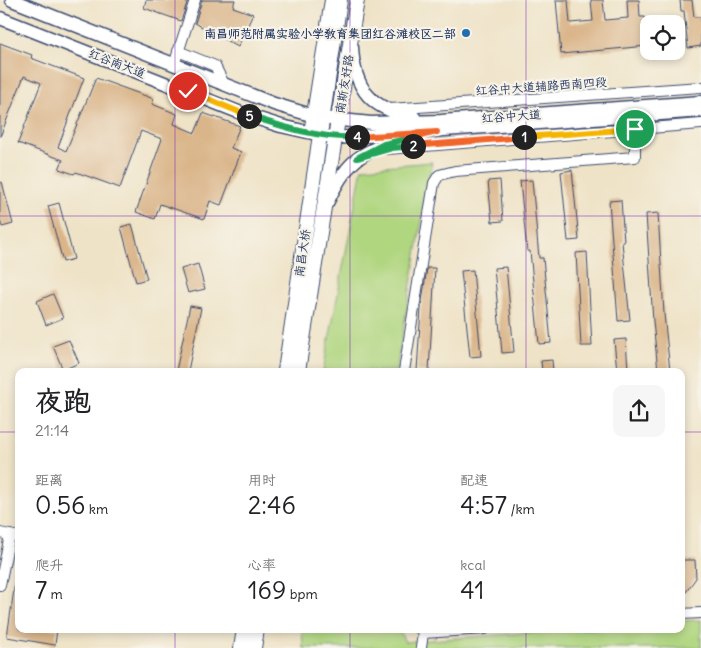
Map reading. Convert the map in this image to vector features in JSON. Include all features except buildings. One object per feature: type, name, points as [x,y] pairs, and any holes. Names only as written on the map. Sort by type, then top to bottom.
[{"type":"highway","name":"南斯友好路","points":[[314,134],[340,0]]},
{"type":"highway","name":"南斯友好路","points":[[335,138],[357,0]]},
{"type":"highway","name":"南昌大桥","points":[[285,368],[314,134]]},
{"type":"highway","name":"南昌大桥","points":[[298,368],[335,138]]},
{"type":"highway","points":[[240,648],[243,633]]},
{"type":"highway","points":[[254,648],[256,633]]},
{"type":"main road","name":"红谷南大道","points":[[12,0],[174,65],[316,117]]},
{"type":"main road","name":"红谷南大道","points":[[0,18],[246,115],[314,134]]},
{"type":"main road","points":[[352,33],[352,58],[357,76],[371,100],[383,109],[439,127]]},
{"type":"main road","name":"红谷中大道","points":[[314,134],[335,138],[439,127],[699,106]]},
{"type":"main road","name":"红谷中大道","points":[[316,117],[439,127]]},
{"type":"main road","points":[[325,208],[338,179],[357,158],[384,144],[439,127]]},
{"type":"street","points":[[174,65],[195,0]]},
{"type":"street","points":[[316,117],[330,0]]},
{"type":"street","points":[[178,51],[214,66],[224,84]]},
{"type":"street","name":"红谷中大道辅路西南四段","points":[[383,109],[701,87]]},
{"type":"street","points":[[357,158],[400,147],[701,124]]},
{"type":"street","points":[[404,368],[434,182],[439,175],[455,172],[635,157],[635,129]]},
{"type":"street","points":[[0,585],[10,535]]},
{"type":"street","points":[[685,614],[701,613]]},
{"type":"street","points":[[420,648],[422,633]]},
{"type":"green space","points":[[432,162],[397,368],[324,368],[362,168]]},
{"type":"green space","points":[[701,620],[701,648],[303,648],[302,633],[401,633],[405,642],[524,633],[685,633],[685,621]]},
{"type":"place","name":"南昌师范附属实验小学教育集团红谷滩校区二部","points":[[466,33]]},
{"type":"route","points":[[188,91],[246,115],[280,126],[335,138],[437,132],[384,144],[357,158],[392,148],[418,145],[635,129]]}]
